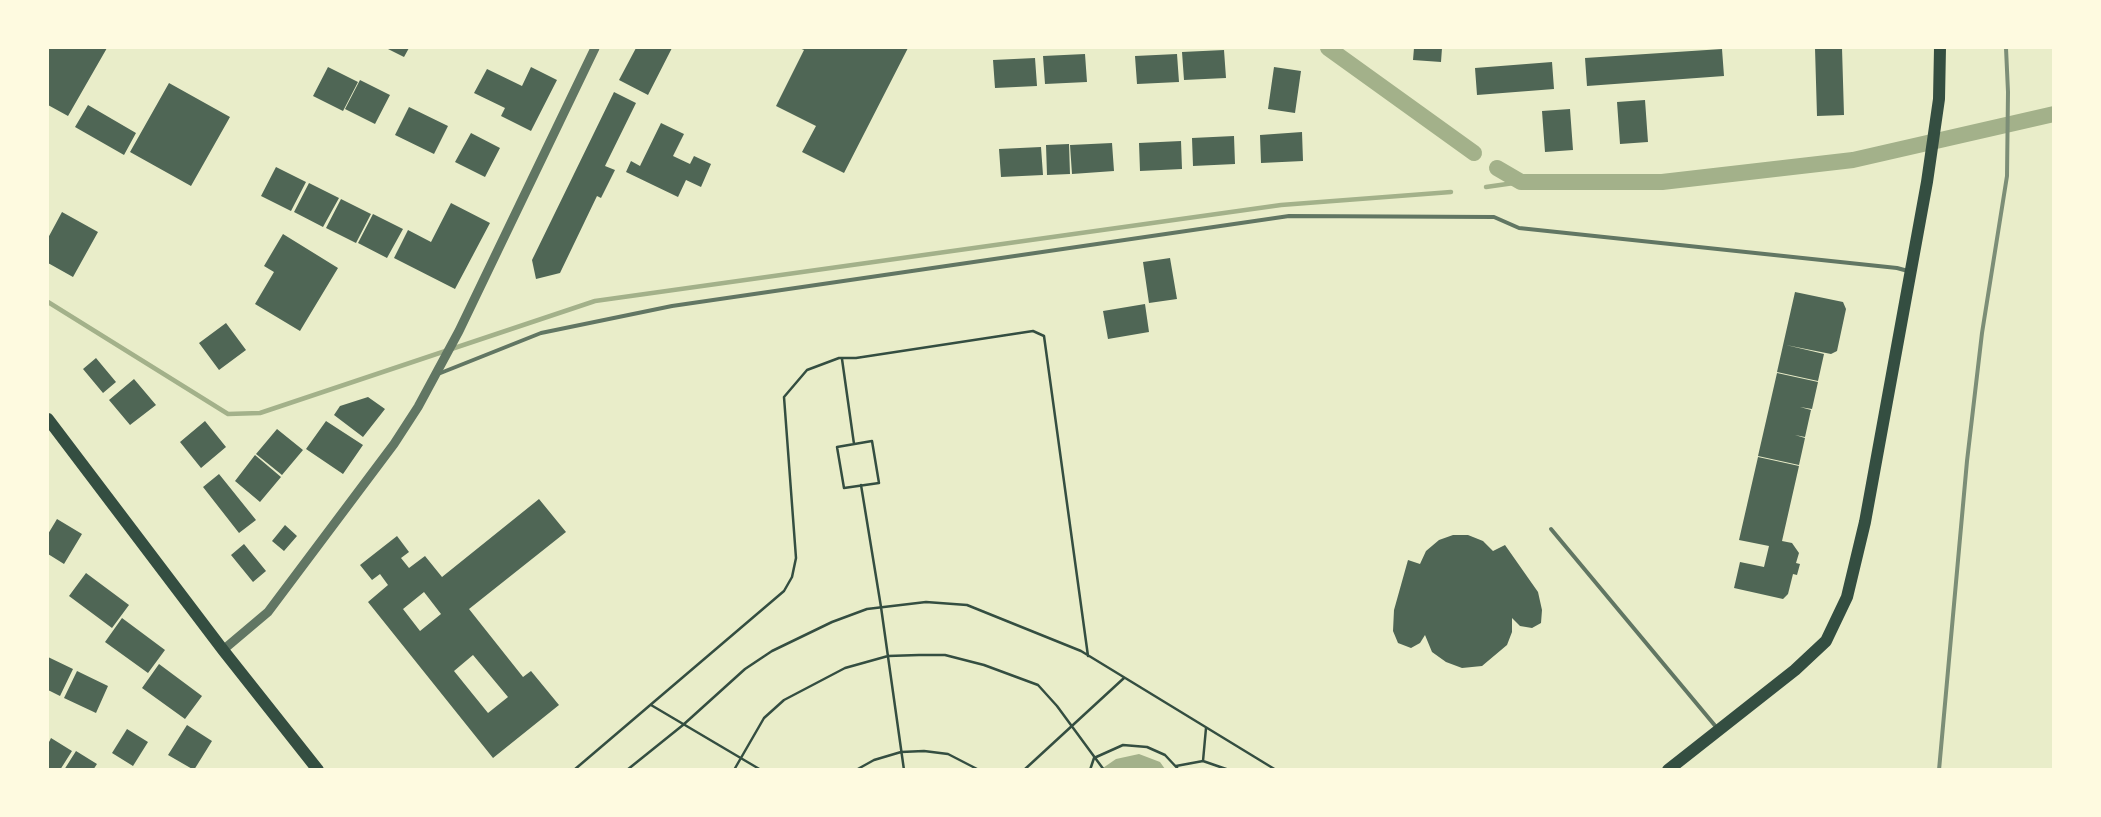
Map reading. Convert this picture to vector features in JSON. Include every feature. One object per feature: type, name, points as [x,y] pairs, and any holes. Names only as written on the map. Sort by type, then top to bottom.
[{"type":"main road","points":[[1668,770],[1795,670],[1826,641],[1847,597],[1865,522],[1927,182],[1939,99],[1940,48]]},
{"type":"main road","points":[[48,419],[223,650],[318,770]]},
{"type":"street","points":[[223,650],[268,612],[394,444],[418,407],[441,366],[595,48]]},
{"type":"lane","points":[[436,374],[541,333],[672,306],[1289,216],[1494,216],[1519,228],[1897,268],[1910,271]]},
{"type":"lane","points":[[1551,529],[1719,730]]},
{"type":"path","points":[[574,770],[784,591],[792,576],[796,558],[784,397],[807,370],[842,358],[856,358],[1032,331],[1044,336],[1088,656]]},
{"type":"path","points":[[842,358],[854,444]]},
{"type":"path","points":[[872,441],[879,483],[844,488],[838,447],[854,444],[872,441]]},
{"type":"path","points":[[862,486],[904,770]]},
{"type":"path","points":[[628,770],[683,725],[745,669],[772,651],[832,622],[867,609],[926,602],[967,605],[1088,656],[1276,770]]},
{"type":"path","points":[[734,770],[739,757],[764,718],[784,700],[845,668],[888,656],[946,655],[984,665],[1038,684],[1057,706],[1071,728],[1104,770]]},
{"type":"path","points":[[1024,770],[1124,678]]},
{"type":"path","points":[[650,705],[760,770]]},
{"type":"path","points":[[1203,761],[1206,727]]},
{"type":"path","points":[[1090,770],[1094,758],[1105,751],[1123,746],[1147,747],[1165,755],[1179,770]]},
{"type":"path","points":[[856,770],[874,760],[901,752],[924,751],[948,754],[979,770]]},
{"type":"path","points":[[1176,766],[1203,761],[1229,770]]},
{"type":"shaded area","points":[[1139,754],[1160,762],[1165,769],[1100,770],[1116,759]]},
{"type":"building","points":[[48,48],[107,48],[68,116],[48,105]]},
{"type":"building","points":[[386,48],[409,48],[404,57]]},
{"type":"building","points":[[636,48],[672,48],[648,95],[619,80]]},
{"type":"building","points":[[799,48],[908,48],[844,173],[802,152],[816,126],[776,106],[804,50]]},
{"type":"building","points":[[1414,48],[1442,48],[1441,62],[1413,60]]},
{"type":"building","points":[[1815,48],[1842,48],[1844,115],[1817,116]]},
{"type":"building","points":[[1722,49],[1724,76],[1587,86],[1585,58]]},
{"type":"building","points":[[1224,50],[1226,78],[1184,80],[1182,52]]},
{"type":"building","points":[[1085,54],[1087,82],[1045,84],[1043,56]]},
{"type":"building","points":[[1177,54],[1179,82],[1137,84],[1135,56]]},
{"type":"building","points":[[1035,58],[1037,86],[995,88],[993,60]]},
{"type":"building","points":[[1552,62],[1554,89],[1477,95],[1475,68]]},
{"type":"building","points":[[328,67],[358,82],[343,111],[313,96]]},
{"type":"building","points":[[531,67],[557,80],[531,131],[501,116],[505,108],[474,93],[487,69],[522,86]]},
{"type":"building","points":[[1274,67],[1301,71],[1295,113],[1268,109]]},
{"type":"building","points":[[360,80],[390,95],[375,124],[345,109]]},
{"type":"building","points":[[169,83],[230,117],[191,186],[130,152]]},
{"type":"building","points":[[614,92],[636,103],[605,166],[615,170],[601,198],[597,196],[560,273],[536,279],[532,260]]},
{"type":"building","points":[[1645,100],[1648,142],[1620,144],[1617,102]]},
{"type":"building","points":[[88,105],[136,133],[124,155],[75,127]]},
{"type":"building","points":[[409,107],[448,126],[434,154],[395,135]]},
{"type":"building","points":[[1570,109],[1573,150],[1545,152],[1542,111]]},
{"type":"building","points":[[661,123],[684,134],[673,156],[690,164],[694,156],[711,164],[701,187],[686,180],[678,197],[626,172],[631,161],[640,166]]},
{"type":"building","points":[[1302,132],[1303,161],[1261,163],[1260,135]]},
{"type":"building","points":[[471,133],[500,148],[485,177],[455,162]]},
{"type":"building","points":[[1234,136],[1235,164],[1193,166],[1192,138]]},
{"type":"building","points":[[1181,141],[1182,169],[1140,171],[1139,143]]},
{"type":"building","points":[[1112,143],[1114,171],[1072,174],[1070,145]]},
{"type":"building","points":[[1069,144],[1070,174],[1047,175],[1046,145]]},
{"type":"building","points":[[1041,147],[1043,175],[1001,177],[999,149]]},
{"type":"building","points":[[276,167],[306,182],[291,211],[261,196]]},
{"type":"building","points":[[309,183],[339,198],[323,227],[294,212]]},
{"type":"building","points":[[341,199],[371,214],[356,243],[326,228]]},
{"type":"building","points":[[451,203],[490,223],[455,289],[394,258],[408,230],[431,242]]},
{"type":"building","points":[[62,212],[98,232],[73,277],[48,263],[48,238]]},
{"type":"building","points":[[373,214],[403,229],[387,258],[358,243]]},
{"type":"building","points":[[283,234],[338,268],[300,331],[255,304],[274,272],[264,266]]},
{"type":"building","points":[[1170,258],[1177,299],[1149,303],[1143,262]]},
{"type":"building","points":[[1795,292],[1843,302],[1846,309],[1837,351],[1831,354],[1786,345],[1824,354],[1818,381],[1777,372]]},
{"type":"building","points":[[1145,304],[1149,332],[1108,339],[1103,311]]},
{"type":"building","points":[[226,323],[246,350],[219,370],[199,343]]},
{"type":"building","points":[[96,358],[116,382],[103,393],[83,369]]},
{"type":"building","points":[[1777,373],[1818,382],[1812,409],[1800,407],[1811,410],[1805,437],[1795,435],[1805,438],[1799,465],[1758,456]]},
{"type":"building","points":[[134,379],[156,405],[130,425],[109,400]]},
{"type":"building","points":[[368,397],[385,409],[363,437],[334,415],[340,406]]},
{"type":"building","points":[[205,421],[226,447],[201,468],[180,442]]},
{"type":"building","points":[[326,421],[363,445],[343,474],[306,449]]},
{"type":"building","points":[[277,429],[303,450],[282,475],[256,454]]},
{"type":"building","points":[[255,455],[281,477],[260,502],[235,481]]},
{"type":"building","points":[[1758,457],[1799,466],[1782,541],[1792,543],[1799,553],[1796,563],[1800,564],[1797,575],[1793,574],[1788,594],[1783,599],[1734,588],[1740,562],[1764,567],[1769,546],[1739,540]]},
{"type":"building","points":[[219,474],[256,520],[239,533],[203,487]]},
{"type":"building","points":[[539,499],[566,532],[469,609],[523,677],[531,671],[559,705],[493,758],[368,602],[388,585],[380,574],[372,580],[360,565],[397,536],[409,552],[401,558],[409,568],[425,556],[442,577]],"holes":[[[424,592],[441,614],[420,631],[403,609]],[[473,655],[508,697],[488,713],[454,671]]]},
{"type":"building","points":[[57,519],[82,534],[64,564],[48,554],[48,534]]},
{"type":"building","points":[[285,525],[297,536],[284,551],[272,541]]},
{"type":"building","points":[[1453,535],[1468,535],[1483,541],[1493,551],[1505,545],[1538,592],[1542,610],[1541,623],[1532,628],[1520,626],[1512,618],[1512,632],[1507,645],[1482,666],[1462,668],[1446,662],[1432,652],[1425,635],[1420,643],[1411,648],[1398,643],[1393,631],[1394,610],[1408,560],[1420,564],[1426,551],[1439,540]]},
{"type":"building","points":[[244,544],[266,571],[253,582],[231,555]]},
{"type":"building","points":[[86,573],[129,605],[112,628],[69,596]]},
{"type":"building","points":[[122,618],[165,650],[148,673],[105,642]]},
{"type":"building","points":[[48,657],[73,669],[60,696],[48,690]]},
{"type":"building","points":[[159,664],[202,696],[185,719],[142,688]]},
{"type":"building","points":[[77,671],[108,686],[96,713],[64,698]]},
{"type":"building","points":[[187,725],[212,741],[194,770],[168,755]]},
{"type":"building","points":[[127,729],[148,742],[133,766],[112,753]]},
{"type":"building","points":[[51,738],[72,751],[60,770],[48,770],[48,744]]},
{"type":"building","points":[[76,751],[97,764],[93,770],[64,770]]},
{"type":"waterway","points":[[1328,48],[1474,153]]},
{"type":"waterway","points":[[1497,168],[1521,182],[1662,182],[1853,160],[2054,114]]},
{"type":"waterway","points":[[1486,187],[1521,182]]},
{"type":"waterway","points":[[48,302],[228,414],[260,413],[595,301],[1281,205],[1451,192]]},
{"type":"railway","points":[[1939,770],[1967,461],[1982,333],[2007,176],[2008,92],[2006,48]]}]
